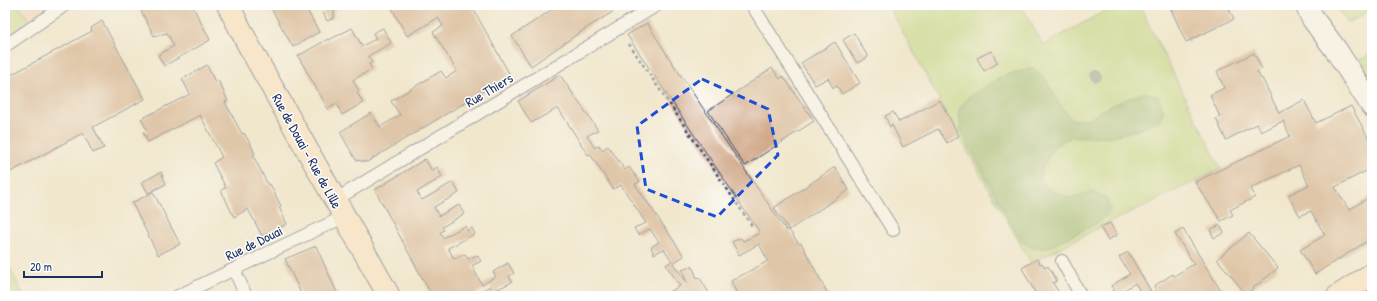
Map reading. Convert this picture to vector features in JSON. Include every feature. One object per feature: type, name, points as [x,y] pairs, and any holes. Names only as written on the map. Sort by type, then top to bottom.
[{"type":"main road","name":"Rue de Douai - Rue de Lille","points":[[228,5],[249,46],[389,296]]},
{"type":"main road","points":[[1338,296],[1372,274]]},
{"type":"street","points":[[1306,5],[1313,19],[1336,50],[1372,106]]},
{"type":"lane","points":[[5,46],[65,5]]},
{"type":"lane","name":"Rue Thiers","points":[[340,209],[619,28],[657,5]]},
{"type":"lane","points":[[752,5],[893,230]]},
{"type":"lane","name":"Rue de Douai","points":[[178,296],[318,229],[340,209]]},
{"type":"lane","points":[[1062,261],[1082,296]]},
{"type":"lane","points":[[234,269],[246,296]]},
{"type":"path","points":[[619,28],[752,226]]},
{"type":"highlighted area","points":[[702,79],[768,109],[778,155],[717,217],[646,189],[637,126]]},
{"type":"shaded area","points":[[18,5],[52,5],[30,21]]},
{"type":"green space","points":[[5,5],[18,5],[30,21],[5,38]]},
{"type":"green space","points":[[888,5],[1021,5],[1043,45],[1116,5],[1139,5],[1221,169],[1100,227],[1031,263],[959,136]]},
{"type":"green space","points":[[1344,5],[1358,5],[1361,9],[1366,5],[1372,5],[1372,9],[1348,23],[1338,10]]},
{"type":"green space","points":[[1372,53],[1372,84],[1358,61]]},
{"type":"green space","points":[[1033,68],[1047,81],[1059,104],[1072,120],[1089,119],[1108,107],[1145,92],[1158,97],[1164,111],[1159,120],[1141,129],[1112,136],[1071,137],[1054,146],[1042,168],[1040,178],[1049,190],[1069,198],[1092,192],[1106,198],[1110,211],[1101,221],[1047,248],[1032,248],[1020,240],[961,131],[959,110],[969,96],[1006,75]]},
{"type":"green space","points":[[5,259],[24,296],[5,296]]},
{"type":"building","points":[[138,5],[192,5],[210,40],[164,66],[158,55],[174,46],[167,33],[154,36]]},
{"type":"building","points":[[269,5],[298,5],[301,10],[306,8],[319,32],[293,47]]},
{"type":"building","points":[[326,5],[335,5],[337,9],[334,10],[334,18],[327,21],[321,8]]},
{"type":"building","points":[[390,5],[471,5],[510,75],[367,162],[356,160],[340,132],[371,113],[380,127],[400,115],[391,101],[441,71],[446,78],[457,71],[433,32],[443,26],[438,18],[407,36]]},
{"type":"building","points":[[554,5],[618,5],[619,8],[531,66],[512,36],[556,7]]},
{"type":"building","points":[[1169,5],[1227,5],[1234,19],[1186,42]]},
{"type":"building","points":[[102,21],[145,99],[93,127],[104,148],[93,153],[83,133],[5,175],[5,78],[92,31],[91,28]]},
{"type":"building","points":[[647,23],[673,64],[786,230],[789,230],[799,244],[801,243],[829,296],[738,296],[731,281],[768,261],[759,244],[739,255],[732,242],[741,238],[743,241],[760,233],[627,35]]},
{"type":"building","points":[[352,28],[362,46],[376,39],[373,33],[383,28],[391,43],[368,56],[372,62],[369,64],[372,69],[353,80],[363,103],[342,115],[337,104],[328,109],[298,56],[328,39],[329,40]]},
{"type":"building","points":[[854,33],[868,57],[857,63],[843,40]]},
{"type":"building","points":[[835,42],[860,83],[842,94],[837,86],[833,88],[828,78],[815,85],[801,63]]},
{"type":"building","points":[[991,51],[998,63],[984,71],[977,58]]},
{"type":"building","points":[[1254,53],[1262,69],[1257,71],[1279,113],[1304,100],[1316,123],[1351,106],[1372,145],[1372,168],[1335,187],[1349,210],[1371,196],[1372,238],[1315,274],[1300,250],[1325,235],[1311,211],[1300,216],[1288,195],[1309,185],[1299,165],[1251,188],[1255,197],[1230,210],[1233,215],[1221,221],[1195,182],[1290,136],[1283,121],[1261,132],[1257,124],[1226,140],[1216,119],[1220,117],[1210,95],[1224,88],[1217,71]]},
{"type":"building","points":[[207,65],[215,82],[218,80],[228,101],[225,102],[242,134],[244,133],[250,143],[255,154],[253,155],[268,185],[270,184],[281,206],[279,207],[287,224],[262,236],[248,209],[234,217],[221,190],[226,188],[213,163],[222,157],[200,115],[148,142],[143,132],[147,130],[141,119],[190,94],[182,79]]},
{"type":"building","points":[[772,68],[780,79],[783,76],[814,121],[745,166],[708,111]]},
{"type":"building","points":[[560,75],[598,130],[587,136],[595,148],[599,145],[602,150],[608,146],[625,170],[629,167],[640,182],[635,184],[684,256],[673,263],[687,283],[682,270],[692,266],[697,278],[699,277],[711,296],[663,296],[680,286],[666,265],[672,261],[664,249],[654,254],[651,247],[659,242],[650,229],[638,235],[634,228],[646,223],[621,185],[613,189],[590,154],[588,155],[558,108],[531,123],[518,101]]},
{"type":"building","points":[[940,100],[959,136],[947,143],[938,129],[903,147],[892,125],[890,127],[885,116],[893,112],[899,122]]},
{"type":"building","points":[[425,159],[432,171],[437,167],[442,177],[417,192],[422,200],[453,182],[459,193],[434,207],[439,216],[459,205],[464,214],[442,227],[444,230],[440,232],[443,238],[465,226],[467,231],[472,228],[475,234],[448,248],[454,259],[465,254],[468,259],[477,255],[481,261],[472,266],[482,285],[496,276],[493,272],[508,263],[514,273],[509,276],[512,282],[498,289],[501,295],[507,292],[509,296],[495,296],[490,286],[474,296],[432,296],[375,190]]},
{"type":"building","points":[[835,167],[849,190],[789,230],[774,208]]},
{"type":"building","points":[[161,172],[166,184],[148,193],[142,182]]},
{"type":"building","points":[[153,192],[180,244],[158,255],[132,203]]},
{"type":"building","points":[[1110,223],[1117,235],[1108,240],[1100,227]]},
{"type":"building","points":[[1220,225],[1224,233],[1214,238],[1210,230]]},
{"type":"building","points":[[1183,229],[1224,296],[1143,296],[1135,283],[1117,295],[1111,286],[1130,274],[1119,257],[1128,252],[1152,293],[1156,290],[1154,286],[1173,274],[1174,276],[1194,264],[1175,234]]},
{"type":"building","points":[[1249,233],[1278,268],[1246,294],[1217,259]]},
{"type":"building","points":[[316,246],[339,296],[302,296],[285,259]]},
{"type":"building","points":[[1037,259],[1045,268],[1048,266],[1057,281],[1053,283],[1061,296],[1037,296],[1022,268]]}]
